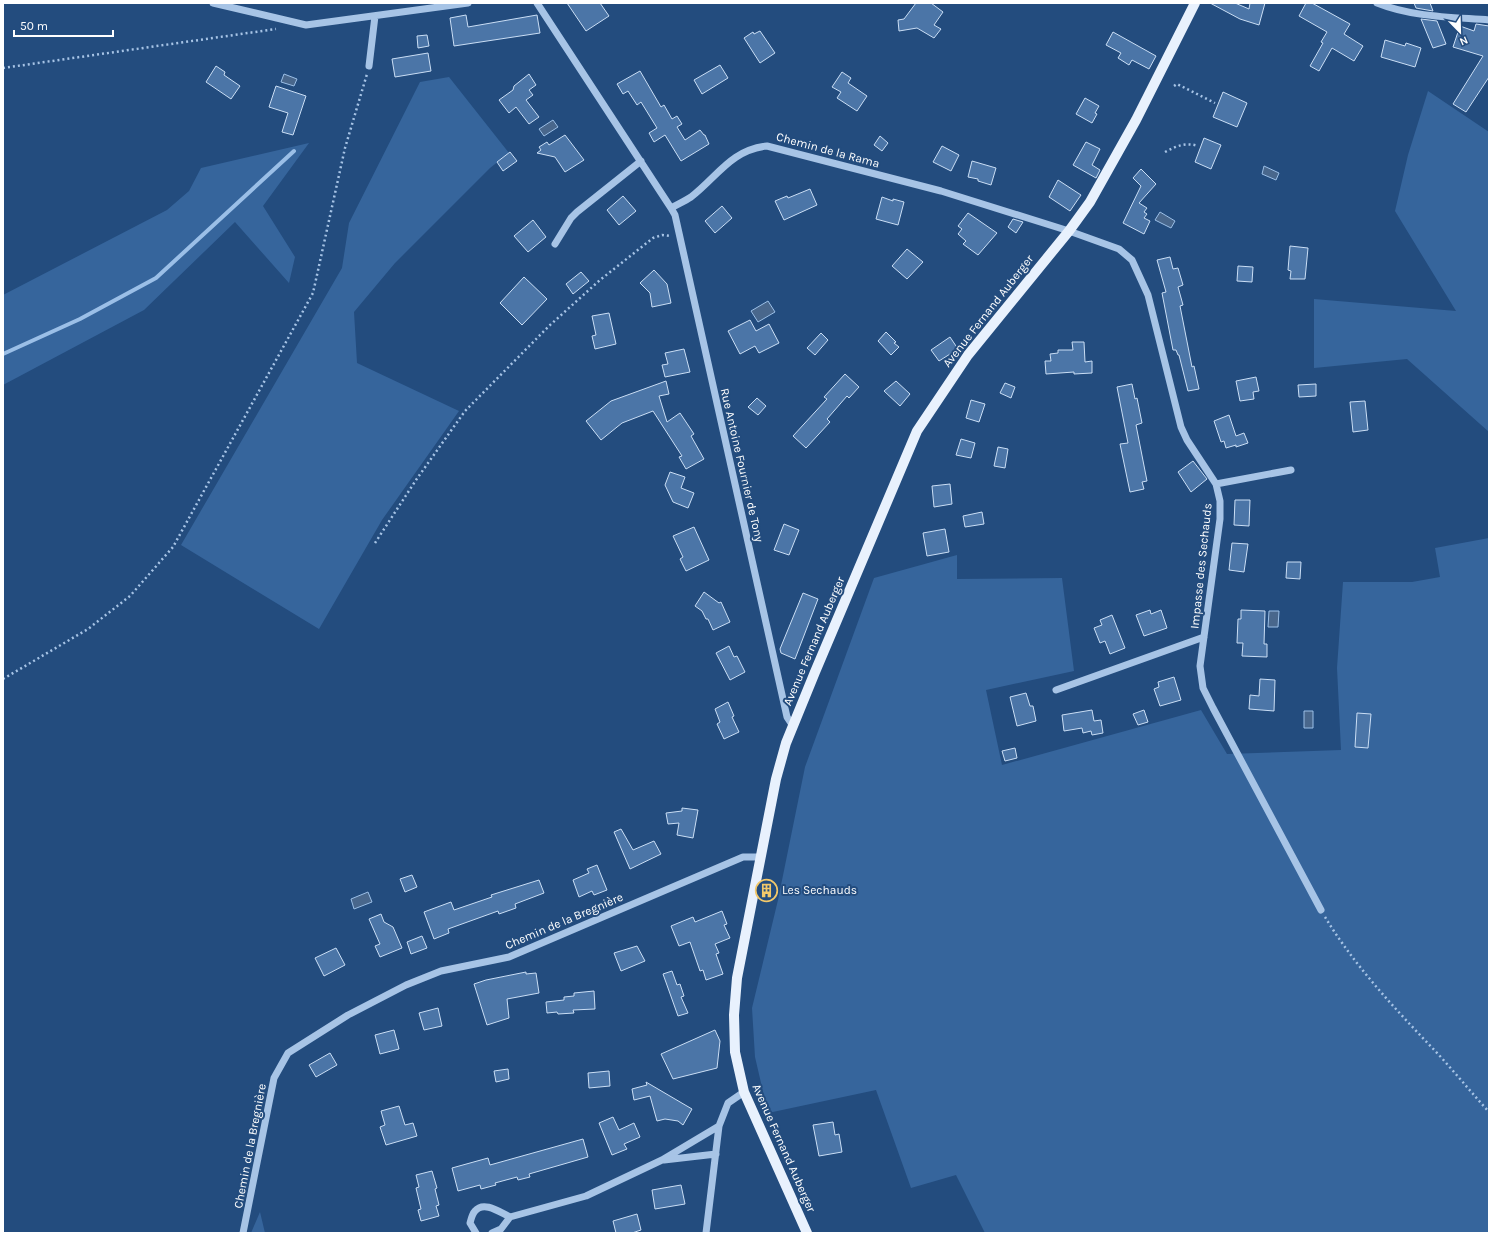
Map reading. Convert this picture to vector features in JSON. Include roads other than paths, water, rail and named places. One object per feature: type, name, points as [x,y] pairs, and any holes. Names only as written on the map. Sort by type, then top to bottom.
[{"type":"main road","name":"Avenue Fernand Auberger","points":[[807,1233],[744,1092],[735,1052],[734,1015],[737,978],[776,779],[793,726],[917,431],[968,355],[1069,231],[1090,202],[1136,120],[1195,3]]},
{"type":"street","points":[[213,3],[306,25],[468,3]]},
{"type":"street","points":[[537,3],[671,208]]},
{"type":"street","points":[[1377,3],[1399,11],[1413,14],[1489,20]]},
{"type":"street","points":[[369,66],[375,16]]},
{"type":"street","name":"Chemin de la Rama","points":[[671,208],[690,197],[738,154],[748,149],[768,146],[941,191],[1069,231]]},
{"type":"street","points":[[555,244],[571,218],[641,161]]},
{"type":"street","name":"Rue Antoine Fournier de Tony","points":[[671,208],[675,215],[786,717],[793,726]]},
{"type":"street","name":"Impasse des Sechauds","points":[[1069,231],[1119,249],[1132,260],[1148,295],[1181,427],[1216,484],[1220,501],[1220,519],[1200,666],[1204,688],[1321,910]]},
{"type":"street","points":[[1216,484],[1291,470]]},
{"type":"street","points":[[1056,690],[1204,637]]},
{"type":"street","name":"Chemin de la Bregnière","points":[[243,1233],[274,1078],[288,1053],[348,1015],[406,985],[441,971],[509,957],[744,857],[760,857]]},
{"type":"street","points":[[706,1233],[719,1126],[728,1103],[744,1092]]},
{"type":"street","points":[[492,1233],[501,1229],[510,1217],[586,1196],[662,1160],[719,1126]]},
{"type":"street","points":[[662,1160],[716,1154]]},
{"type":"street","points":[[476,1233],[470,1223],[475,1211],[482,1207],[490,1207],[510,1217]]},
{"type":"waterway","points":[[3,354],[80,319],[156,278],[294,151]]},
{"type":"place","name":"Les Sechauds","points":[[767,890]]}]
